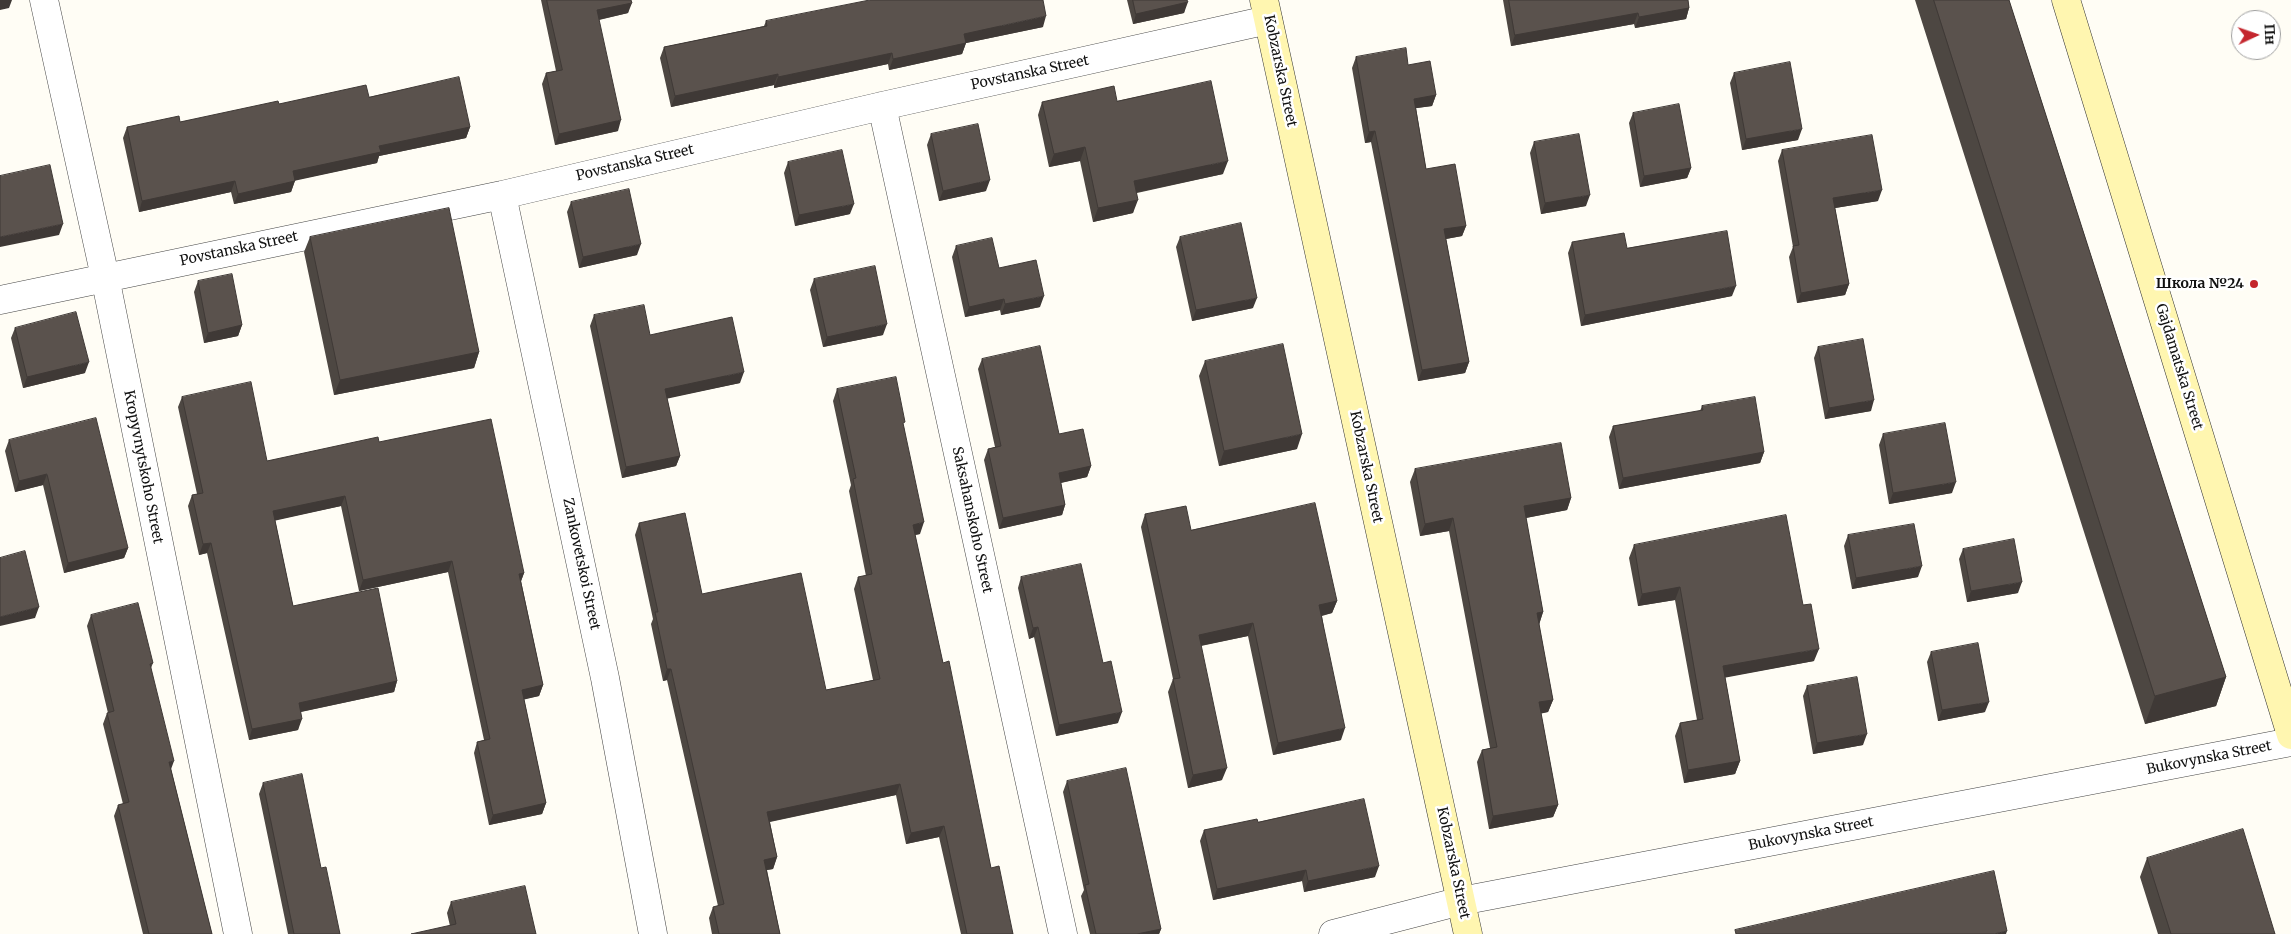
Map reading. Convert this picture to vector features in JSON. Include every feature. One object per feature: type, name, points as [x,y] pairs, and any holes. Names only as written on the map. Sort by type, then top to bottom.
[{"type":"street","name":"Kropyvnytskoho Street","points":[[44,0],[105,277],[238,934]]},
{"type":"street","name":"Gajdamatska Street","points":[[2066,0],[2291,735]]},
{"type":"street","name":"Povstanska Street","points":[[0,300],[502,195],[882,106],[1266,10]]},
{"type":"street","name":"Kobzarska Street","points":[[1266,10],[1468,934]]},
{"type":"street","name":"Saksahanskoho Street","points":[[882,106],[1063,934]]},
{"type":"street","name":"Zankovetskoi Street","points":[[502,195],[605,678],[653,934]]},
{"type":"street","name":"Bukovynska Street","points":[[1333,934],[1462,901],[2291,742]]},
{"type":"building","points":[[547,0],[631,0],[632,3],[597,10],[621,120],[559,134],[546,73],[562,70]]},
{"type":"building","points":[[870,0],[1043,0],[1046,16],[964,34],[966,43],[893,59],[892,53],[778,77],[778,74],[675,96],[664,47],[767,26],[766,21]]},
{"type":"building","points":[[1133,0],[1187,0],[1188,2],[1136,14]]},
{"type":"building","points":[[1509,0],[1688,0],[1689,8],[1639,17],[1638,13],[1515,35]]},
{"type":"building","points":[[1934,0],[2009,0],[2226,677],[2155,696]]},
{"type":"building","points":[[1406,48],[1408,65],[1430,61],[1436,95],[1414,99],[1426,169],[1455,164],[1466,226],[1444,229],[1469,362],[1422,370],[1375,131],[1369,132],[1356,57]]},
{"type":"building","points":[[1790,62],[1802,129],[1746,139],[1734,73]]},
{"type":"building","points":[[459,77],[470,127],[379,146],[381,152],[293,171],[295,181],[238,194],[235,181],[142,201],[127,127],[179,116],[180,122],[278,101],[279,104],[366,85],[369,97]]},
{"type":"building","points":[[1211,81],[1228,161],[1134,181],[1138,200],[1098,208],[1085,147],[1054,154],[1042,102],[1114,86],[1117,101]]},
{"type":"building","points":[[1679,104],[1691,168],[1644,176],[1633,113]]},
{"type":"building","points":[[978,124],[990,180],[943,191],[931,134]]},
{"type":"building","points":[[1579,134],[1590,195],[1545,203],[1534,142]]},
{"type":"building","points":[[1872,135],[1882,190],[1833,198],[1849,284],[1801,293],[1793,246],[1799,245],[1782,150]]},
{"type":"building","points":[[842,150],[854,204],[799,215],[788,162]]},
{"type":"building","points":[[50,165],[63,224],[0,237],[0,176]]},
{"type":"building","points":[[629,189],[641,244],[583,257],[571,202]]},
{"type":"building","points":[[449,208],[479,352],[340,380],[310,237]]},
{"type":"building","points":[[1241,223],[1257,298],[1196,310],[1180,237]]},
{"type":"building","points":[[1727,231],[1736,286],[1585,315],[1572,242],[1624,233],[1627,248]]},
{"type":"building","points":[[992,238],[999,268],[1036,260],[1044,296],[1005,304],[1004,299],[969,307],[956,246]]},
{"type":"building","points":[[875,266],[887,324],[827,337],[814,279]]},
{"type":"building","points":[[232,274],[242,325],[208,333],[198,281]]},
{"type":"building","points":[[644,305],[650,335],[732,317],[744,372],[665,389],[680,456],[626,467],[594,315]]},
{"type":"building","points":[[76,312],[89,362],[27,377],[15,328]]},
{"type":"building","points":[[1863,339],[1874,400],[1829,408],[1818,347]]},
{"type":"building","points":[[1283,344],[1302,434],[1224,451],[1205,361]]},
{"type":"building","points":[[1040,346],[1059,434],[1083,429],[1091,466],[1059,473],[1065,505],[1003,518],[988,449],[1001,446],[982,359]]},
{"type":"building","points":[[896,377],[905,422],[903,423],[924,522],[913,525],[943,663],[949,661],[991,868],[999,866],[1013,934],[967,934],[944,826],[911,833],[900,784],[767,812],[777,857],[764,860],[780,934],[719,934],[713,907],[724,904],[671,669],[667,669],[655,612],[658,612],[639,523],[685,513],[702,594],[801,573],[826,690],[880,679],[858,577],[872,574],[853,479],[856,478],[837,389]]},
{"type":"building","points":[[251,382],[267,461],[378,437],[379,442],[491,419],[524,573],[519,574],[543,685],[522,690],[546,803],[493,815],[477,742],[490,739],[452,561],[363,580],[345,496],[273,511],[293,606],[378,588],[397,681],[299,703],[302,719],[252,729],[211,543],[203,544],[192,495],[203,493],[182,397]]},
{"type":"building","points":[[1755,397],[1764,452],[1623,478],[1613,426],[1703,410],[1702,406]]},
{"type":"building","points":[[96,418],[128,548],[68,563],[47,474],[19,481],[9,440]]},
{"type":"building","points":[[1945,423],[1956,482],[1893,493],[1883,434]]},
{"type":"building","points":[[1561,443],[1571,498],[1524,506],[1543,612],[1537,613],[1553,700],[1539,702],[1558,805],[1493,816],[1482,750],[1497,747],[1453,518],[1425,524],[1415,469]]},
{"type":"building","points":[[1315,503],[1337,601],[1319,605],[1345,728],[1278,743],[1253,623],[1199,635],[1227,768],[1193,775],[1173,679],[1180,678],[1145,514],[1186,506],[1191,530]]},
{"type":"building","points":[[1786,515],[1803,605],[1811,604],[1819,649],[1723,666],[1740,761],[1688,770],[1680,723],[1703,719],[1680,587],[1642,594],[1634,545]]},
{"type":"building","points":[[1914,524],[1922,566],[1856,578],[1848,535]]},
{"type":"building","points":[[2014,539],[2022,582],[1971,591],[1963,549]]},
{"type":"building","points":[[25,551],[39,607],[0,617],[0,558]]},
{"type":"building","points":[[1081,564],[1103,663],[1111,661],[1122,712],[1059,725],[1038,627],[1033,628],[1021,577]]},
{"type":"building","points":[[138,603],[153,663],[150,664],[174,761],[169,762],[212,934],[149,934],[118,805],[129,802],[107,713],[114,711],[91,615]]},
{"type":"building","points":[[1978,643],[1989,702],[1942,710],[1931,652]]},
{"type":"building","points":[[1857,677],[1867,734],[1817,743],[1807,686]]},
{"type":"building","points":[[1126,768],[1161,929],[1137,934],[1096,934],[1085,885],[1089,884],[1067,781]]},
{"type":"building","points":[[302,774],[321,868],[326,867],[340,934],[294,934],[263,783]]},
{"type":"building","points":[[1364,799],[1379,866],[1308,881],[1306,870],[1217,889],[1204,830],[1257,819],[1258,822]]},
{"type":"building","points":[[2243,829],[2275,934],[2171,934],[2147,858]]},
{"type":"building","points":[[1994,871],[2007,931],[1994,934],[1736,934],[1735,930]]},
{"type":"building","points":[[525,886],[536,934],[411,934],[456,924],[451,902]]},
{"type":"place","name":"Школа №24","points":[[2254,284]]}]
